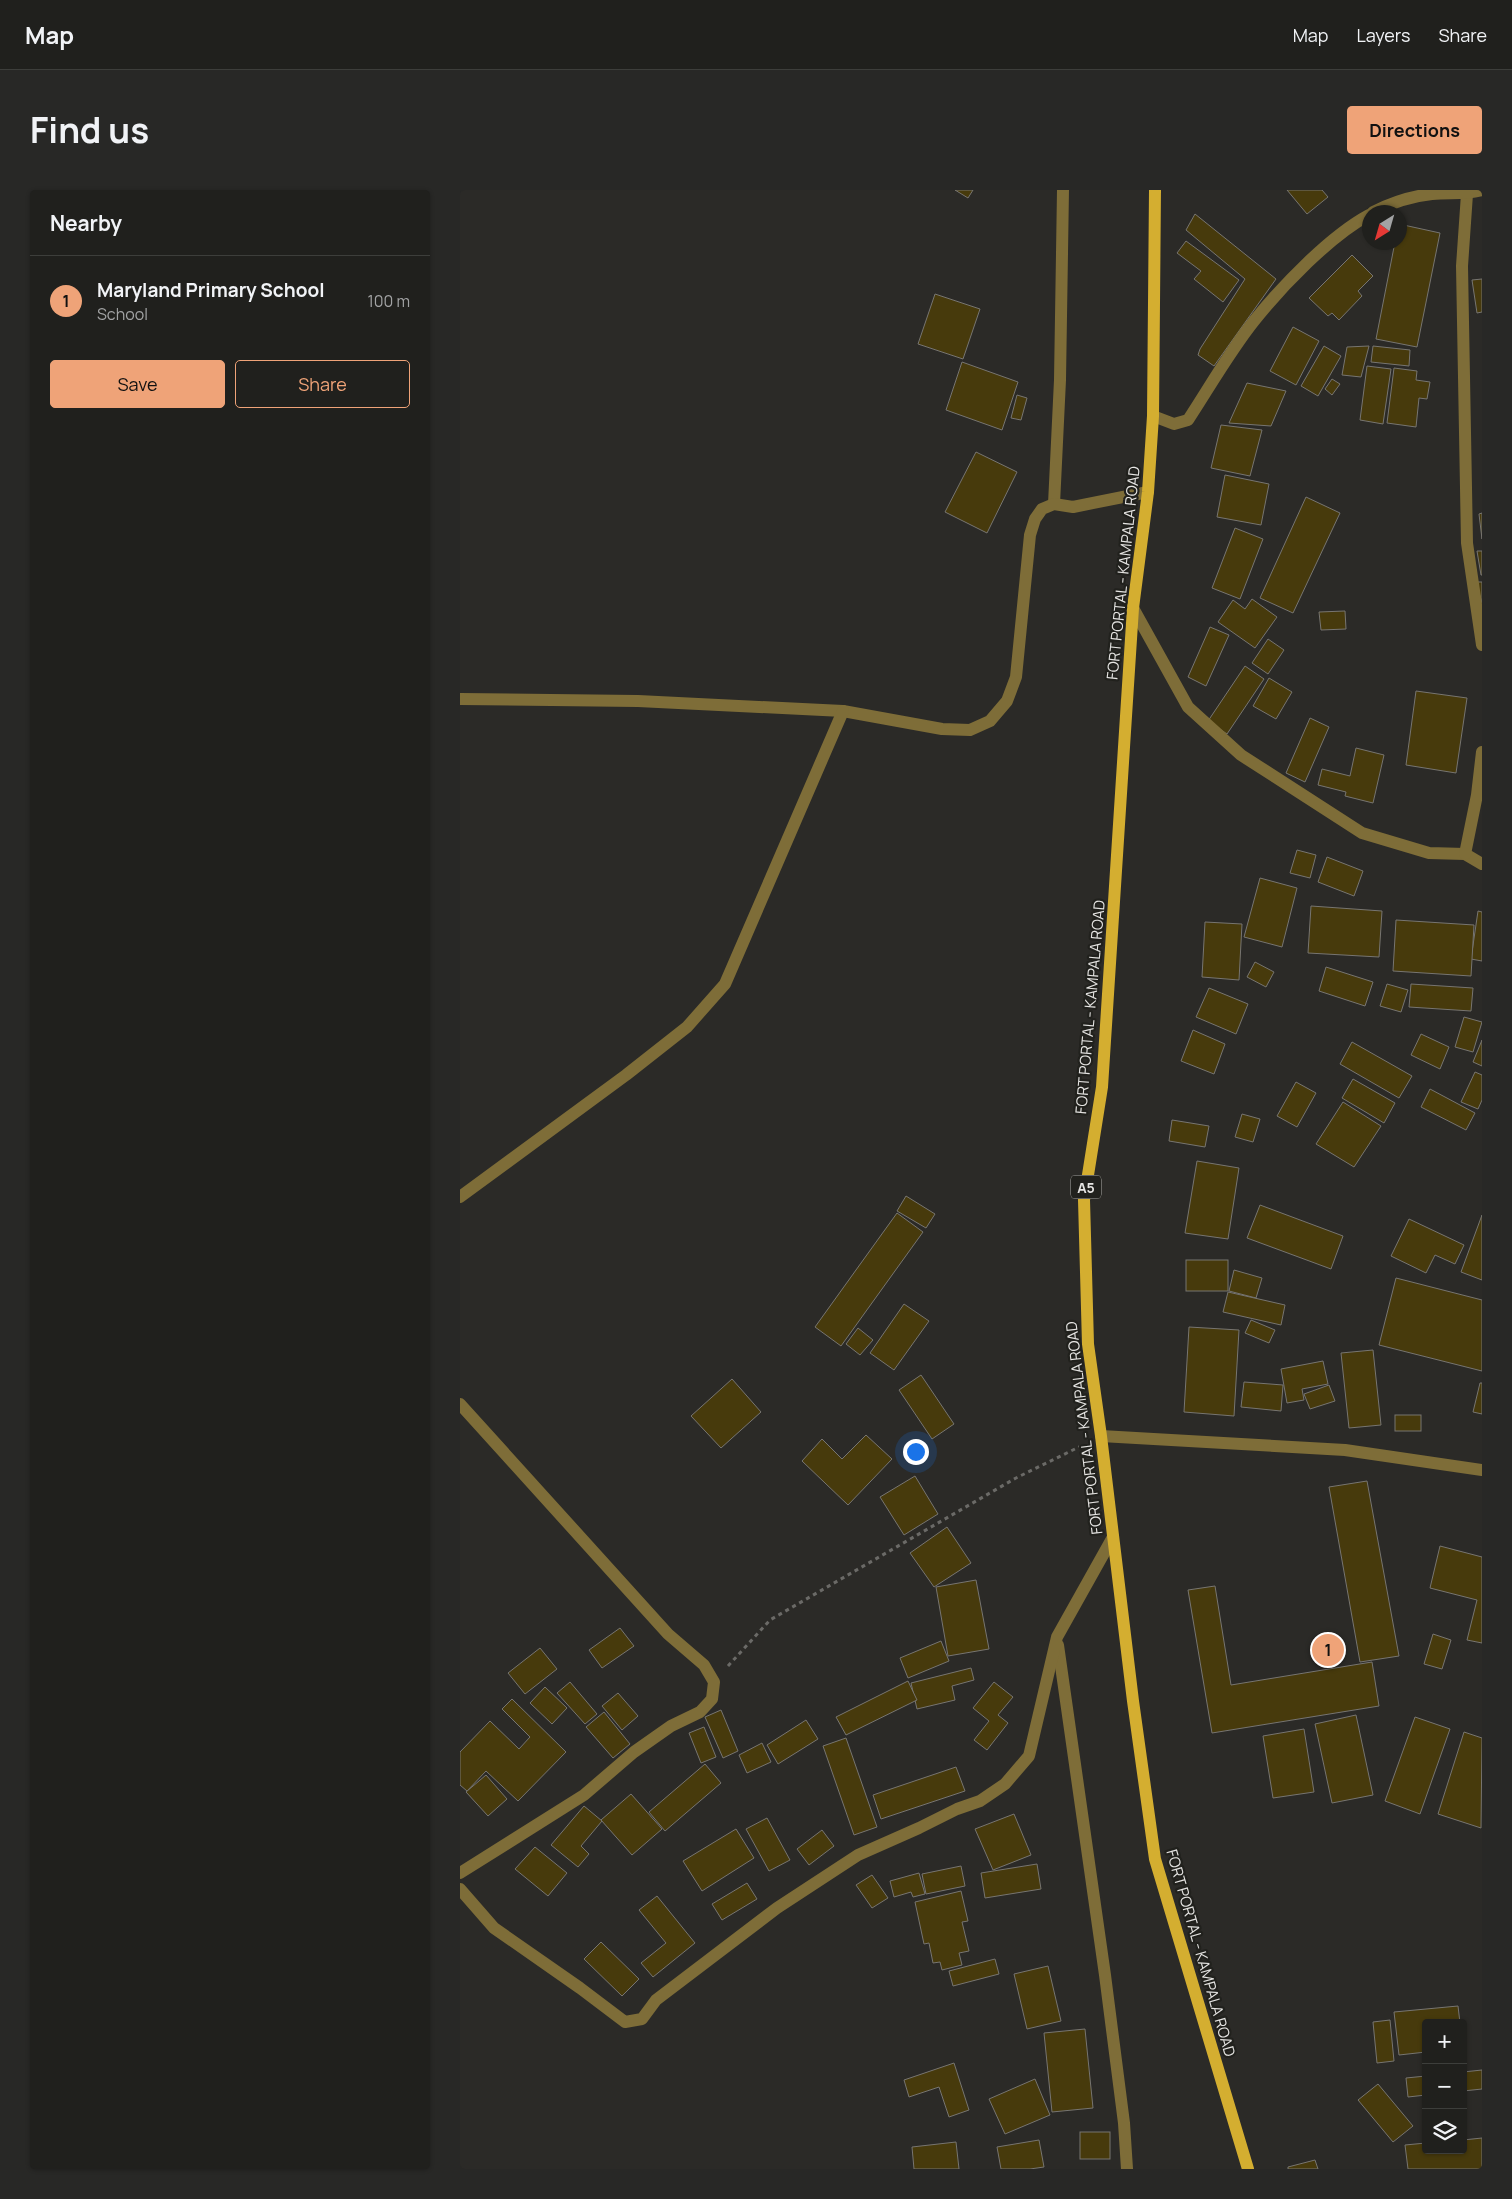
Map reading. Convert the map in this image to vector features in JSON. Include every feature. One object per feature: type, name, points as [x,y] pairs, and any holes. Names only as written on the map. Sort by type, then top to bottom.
[{"type":"main road","name":"FORT PORTAL - KAMPALA ROAD","points":[[1155,190],[1153,416],[1148,492],[1133,608],[1102,1087],[1084,1200],[1088,1344],[1102,1436],[1113,1537],[1155,1860],[1248,2169]]},
{"type":"street","points":[[1054,504],[1060,380],[1063,190]]},
{"type":"street","points":[[1386,205],[1432,194],[1467,194],[1482,190]]},
{"type":"street","points":[[1467,194],[1462,266],[1467,543],[1482,645]]},
{"type":"street","points":[[1153,416],[1174,424],[1188,420],[1254,321],[1306,265],[1350,225],[1362,219]]},
{"type":"street","points":[[460,699],[638,701],[843,711],[942,729],[970,730],[990,721],[1007,701],[1016,677],[1033,527],[1042,509],[1054,504],[1073,507],[1148,492]]},
{"type":"street","points":[[1133,608],[1188,707],[1241,755],[1362,833],[1429,853],[1465,854],[1482,864]]},
{"type":"street","points":[[460,1196],[626,1075],[688,1027],[725,984],[843,711]]},
{"type":"street","points":[[1465,854],[1482,752]]},
{"type":"street","points":[[460,1404],[668,1634],[704,1665],[714,1682],[712,1699],[700,1712],[671,1726],[634,1752],[584,1795],[460,1873]]},
{"type":"street","points":[[1102,1436],[1345,1450],[1482,1470]]},
{"type":"street","points":[[460,1889],[494,1928],[625,2022],[642,2020],[656,2000],[777,1908],[858,1855],[957,1809],[980,1801],[1005,1784],[1029,1756],[1057,1637],[1113,1537]]},
{"type":"street","points":[[1057,1637],[1105,1975],[1124,2123],[1127,2169]]},
{"type":"path","points":[[714,1682],[770,1620],[1016,1478],[1102,1436]]},
{"type":"building","points":[[955,190],[973,190],[968,198]]},
{"type":"building","points":[[1287,190],[1322,190],[1328,197],[1307,214]]},
{"type":"building","points":[[1195,214],[1276,279],[1214,366],[1198,355],[1200,349],[1245,279],[1186,230]]},
{"type":"building","points":[[1407,226],[1440,233],[1417,347],[1376,339],[1393,250],[1407,250]]},
{"type":"building","points":[[1186,241],[1239,280],[1223,302],[1194,279],[1201,271],[1177,253]]},
{"type":"building","points":[[1352,255],[1373,276],[1358,291],[1362,296],[1339,320],[1332,313],[1328,316],[1309,298]]},
{"type":"building","points":[[1482,279],[1482,312],[1477,313],[1472,280]]},
{"type":"building","points":[[935,294],[980,309],[963,359],[918,344]]},
{"type":"building","points":[[1293,327],[1319,341],[1296,385],[1270,371]]},
{"type":"building","points":[[1324,346],[1341,356],[1318,396],[1301,386]]},
{"type":"building","points":[[1369,346],[1361,377],[1342,375],[1347,347]]},
{"type":"building","points":[[1373,346],[1410,350],[1409,366],[1371,362]]},
{"type":"building","points":[[962,362],[1018,382],[1002,430],[946,410]]},
{"type":"building","points":[[1367,366],[1391,369],[1383,424],[1360,420]]},
{"type":"building","points":[[1394,368],[1417,371],[1416,380],[1430,382],[1427,399],[1419,398],[1416,427],[1387,423]]},
{"type":"building","points":[[1332,379],[1340,384],[1332,395],[1325,389]]},
{"type":"building","points":[[1247,383],[1286,391],[1271,426],[1229,423]]},
{"type":"building","points":[[1017,395],[1027,398],[1021,420],[1011,418]]},
{"type":"building","points":[[1221,425],[1262,430],[1250,476],[1211,468]]},
{"type":"building","points":[[976,452],[1017,472],[987,533],[945,512]]},
{"type":"building","points":[[1225,475],[1269,484],[1261,525],[1217,517]]},
{"type":"building","points":[[1306,497],[1340,513],[1293,613],[1260,598]]},
{"type":"building","points":[[1482,513],[1482,539],[1479,514]]},
{"type":"building","points":[[1235,528],[1263,539],[1240,599],[1212,588]]},
{"type":"building","points":[[1477,551],[1482,551],[1482,575],[1481,575]]},
{"type":"building","points":[[1476,582],[1482,582],[1482,603]]},
{"type":"building","points":[[1252,599],[1277,617],[1255,648],[1218,622],[1233,600],[1245,609]]},
{"type":"building","points":[[1345,611],[1346,629],[1321,630],[1319,612]]},
{"type":"building","points":[[1210,627],[1229,635],[1206,686],[1188,677]]},
{"type":"building","points":[[1268,639],[1284,650],[1268,674],[1252,663]]},
{"type":"building","points":[[1245,666],[1264,679],[1227,734],[1208,721]]},
{"type":"building","points":[[1269,678],[1292,692],[1276,719],[1253,706]]},
{"type":"building","points":[[1416,691],[1467,698],[1456,773],[1406,765]]},
{"type":"building","points":[[1310,718],[1329,727],[1305,782],[1286,773]]},
{"type":"building","points":[[1356,748],[1384,755],[1373,803],[1345,796],[1346,792],[1318,785],[1322,769],[1350,776]]},
{"type":"building","points":[[1297,850],[1316,855],[1310,878],[1290,873]]},
{"type":"building","points":[[1327,857],[1363,871],[1354,896],[1318,882]]},
{"type":"building","points":[[1260,878],[1297,888],[1282,947],[1244,937]]},
{"type":"building","points":[[1311,906],[1382,911],[1379,957],[1308,953]]},
{"type":"building","points":[[1478,911],[1482,912],[1482,961],[1471,959]]},
{"type":"building","points":[[1396,920],[1474,925],[1471,976],[1393,971]]},
{"type":"building","points":[[1205,922],[1242,924],[1239,980],[1202,977]]},
{"type":"building","points":[[1255,962],[1274,972],[1266,987],[1247,977]]},
{"type":"building","points":[[1326,967],[1373,982],[1365,1006],[1319,991]]},
{"type":"building","points":[[1387,984],[1408,990],[1401,1012],[1380,1006]]},
{"type":"building","points":[[1411,984],[1473,988],[1471,1011],[1409,1007]]},
{"type":"building","points":[[1209,988],[1248,1004],[1236,1034],[1196,1017]]},
{"type":"building","points":[[1464,1017],[1482,1022],[1473,1052],[1455,1047]]},
{"type":"building","points":[[1193,1030],[1225,1044],[1214,1074],[1181,1061]]},
{"type":"building","points":[[1421,1034],[1449,1047],[1440,1069],[1411,1055]]},
{"type":"building","points":[[1482,1040],[1482,1066],[1473,1062]]},
{"type":"building","points":[[1352,1042],[1412,1076],[1399,1098],[1340,1064]]},
{"type":"building","points":[[1475,1072],[1482,1075],[1482,1100],[1478,1109],[1461,1102]]},
{"type":"building","points":[[1353,1079],[1395,1103],[1384,1123],[1342,1098]]},
{"type":"building","points":[[1296,1082],[1316,1093],[1297,1127],[1277,1116]]},
{"type":"building","points":[[1430,1089],[1475,1113],[1466,1130],[1421,1107]]},
{"type":"building","points":[[1343,1102],[1381,1126],[1354,1167],[1316,1144]]},
{"type":"building","points":[[1242,1114],[1260,1119],[1253,1142],[1235,1137]]},
{"type":"building","points":[[1172,1120],[1209,1126],[1205,1147],[1169,1141]]},
{"type":"building","points":[[1197,1161],[1239,1168],[1228,1239],[1185,1233]]},
{"type":"building","points":[[906,1196],[935,1214],[926,1228],[897,1211]]},
{"type":"building","points":[[1260,1205],[1343,1236],[1331,1269],[1247,1238]]},
{"type":"building","points":[[897,1213],[923,1232],[841,1346],[815,1327]]},
{"type":"building","points":[[1482,1215],[1482,1280],[1461,1272]]},
{"type":"building","points":[[1409,1219],[1464,1245],[1455,1264],[1435,1255],[1426,1273],[1391,1256]]},
{"type":"building","points":[[1186,1260],[1228,1260],[1228,1291],[1186,1291]]},
{"type":"building","points":[[1234,1270],[1262,1278],[1256,1298],[1229,1291]]},
{"type":"building","points":[[1396,1278],[1482,1300],[1482,1371],[1379,1345]]},
{"type":"building","points":[[1228,1292],[1285,1305],[1281,1325],[1223,1312]]},
{"type":"building","points":[[904,1304],[929,1321],[894,1370],[870,1353]]},
{"type":"building","points":[[1251,1320],[1275,1330],[1269,1343],[1245,1333]]},
{"type":"building","points":[[1189,1327],[1239,1330],[1234,1416],[1184,1412]]},
{"type":"building","points":[[858,1328],[873,1340],[860,1355],[846,1344]]},
{"type":"building","points":[[1373,1350],[1381,1425],[1349,1428],[1341,1353]]},
{"type":"building","points":[[1323,1361],[1328,1384],[1302,1389],[1304,1400],[1287,1403],[1281,1369]]},
{"type":"building","points":[[921,1375],[954,1424],[932,1439],[899,1390]]},
{"type":"building","points":[[732,1379],[761,1412],[721,1448],[691,1416]]},
{"type":"building","points":[[1244,1382],[1283,1385],[1281,1411],[1241,1407]]},
{"type":"building","points":[[1480,1383],[1482,1383],[1482,1414],[1473,1412]]},
{"type":"building","points":[[1329,1385],[1335,1401],[1310,1409],[1304,1394]]},
{"type":"building","points":[[1395,1415],[1421,1415],[1421,1431],[1395,1431]]},
{"type":"building","points":[[866,1435],[892,1459],[848,1505],[802,1461],[822,1439],[842,1459]]},
{"type":"building","points":[[915,1476],[938,1514],[904,1535],[880,1497]]},
{"type":"building","points":[[1367,1481],[1399,1656],[1360,1662],[1329,1487]]},
{"type":"building","points":[[947,1527],[971,1563],[934,1587],[910,1553]]},
{"type":"building","points":[[1440,1546],[1482,1557],[1482,1643],[1467,1640],[1477,1600],[1430,1588]]},
{"type":"building","points":[[976,1580],[989,1649],[948,1656],[936,1587]]},
{"type":"building","points":[[1215,1586],[1231,1685],[1372,1662],[1379,1706],[1212,1733],[1188,1590]]},
{"type":"building","points":[[620,1628],[634,1646],[602,1668],[589,1650]]},
{"type":"building","points":[[1433,1634],[1451,1640],[1442,1669],[1424,1664]]},
{"type":"building","points":[[941,1641],[949,1661],[908,1678],[900,1658]]},
{"type":"building","points":[[540,1648],[557,1669],[525,1694],[508,1673]]},
{"type":"building","points":[[971,1668],[974,1680],[952,1686],[955,1700],[917,1709],[911,1683]]},
{"type":"building","points":[[908,1681],[917,1700],[846,1735],[836,1717]]},
{"type":"building","points":[[570,1682],[597,1714],[585,1724],[557,1693]]},
{"type":"building","points":[[994,1682],[1013,1697],[998,1715],[1008,1723],[987,1750],[974,1740],[989,1721],[973,1708]]},
{"type":"building","points":[[545,1687],[567,1708],[552,1724],[530,1703]]},
{"type":"building","points":[[618,1693],[638,1716],[622,1730],[602,1706]]},
{"type":"building","points":[[512,1699],[566,1752],[518,1801],[486,1771],[467,1791],[460,1785],[460,1752],[490,1721],[519,1749],[530,1737],[502,1709]]},
{"type":"building","points":[[721,1710],[738,1751],[723,1758],[705,1717]]},
{"type":"building","points":[[604,1712],[630,1744],[613,1758],[586,1727]]},
{"type":"building","points":[[1356,1715],[1373,1795],[1332,1803],[1315,1724]]},
{"type":"building","points":[[1415,1717],[1450,1729],[1420,1814],[1385,1801]]},
{"type":"building","points":[[806,1720],[818,1739],[778,1764],[767,1745]]},
{"type":"building","points":[[704,1727],[716,1757],[701,1763],[689,1733]]},
{"type":"building","points":[[1304,1729],[1314,1792],[1273,1798],[1263,1736]]},
{"type":"building","points":[[1464,1732],[1482,1738],[1481,1828],[1438,1814]]},
{"type":"building","points":[[846,1738],[877,1827],[854,1835],[823,1746]]},
{"type":"building","points":[[762,1743],[771,1762],[747,1773],[739,1755]]},
{"type":"building","points":[[705,1764],[721,1783],[665,1831],[649,1812]]},
{"type":"building","points":[[956,1767],[965,1791],[881,1819],[873,1795]]},
{"type":"building","points":[[486,1775],[507,1799],[488,1816],[466,1792]]},
{"type":"building","points":[[631,1794],[662,1829],[632,1855],[601,1820]]},
{"type":"building","points":[[584,1806],[602,1821],[581,1846],[589,1854],[578,1867],[551,1845]]},
{"type":"building","points":[[1014,1814],[1031,1855],[993,1870],[975,1829]]},
{"type":"building","points":[[767,1818],[790,1860],[769,1871],[746,1829]]},
{"type":"building","points":[[736,1829],[754,1858],[702,1891],[683,1861]]},
{"type":"building","points":[[822,1830],[834,1846],[809,1865],[797,1849]]},
{"type":"building","points":[[535,1847],[567,1873],[548,1896],[515,1869]]},
{"type":"building","points":[[1037,1864],[1041,1889],[985,1898],[981,1873]]},
{"type":"building","points":[[961,1866],[965,1886],[926,1894],[922,1874]]},
{"type":"building","points":[[919,1873],[925,1894],[913,1897],[911,1892],[894,1897],[890,1881]]},
{"type":"building","points":[[872,1875],[888,1898],[872,1908],[856,1885]]},
{"type":"building","points":[[747,1883],[757,1899],[722,1920],[712,1904]]},
{"type":"building","points":[[961,1891],[968,1921],[962,1922],[969,1951],[959,1953],[962,1965],[942,1970],[940,1962],[933,1963],[929,1943],[924,1944],[915,1902]]},
{"type":"building","points":[[657,1896],[695,1943],[653,1977],[641,1963],[666,1943],[639,1910]]},
{"type":"building","points":[[601,1942],[639,1979],[622,1996],[584,1959]]},
{"type":"building","points":[[995,1959],[999,1974],[953,1986],[949,1971]]},
{"type":"building","points":[[1048,1966],[1061,2021],[1027,2029],[1014,1974]]},
{"type":"building","points":[[1458,2006],[1460,2019],[1422,2019],[1422,2052],[1399,2055],[1394,2012]]},
{"type":"building","points":[[1390,2020],[1394,2061],[1377,2063],[1373,2022]]},
{"type":"building","points":[[1085,2029],[1093,2108],[1052,2112],[1044,2033]]},
{"type":"building","points":[[954,2063],[969,2110],[949,2117],[939,2087],[909,2097],[904,2080]]},
{"type":"building","points":[[1482,2070],[1482,2089],[1467,2091],[1467,2072]]},
{"type":"building","points":[[1422,2076],[1422,2095],[1408,2097],[1406,2078]]},
{"type":"building","points":[[1035,2079],[1050,2115],[1005,2134],[989,2099]]},
{"type":"building","points":[[1378,2084],[1413,2126],[1393,2142],[1358,2100]]},
{"type":"building","points":[[1080,2132],[1110,2132],[1110,2159],[1080,2159]]},
{"type":"building","points":[[1482,2138],[1482,2169],[1408,2169],[1405,2145],[1422,2143],[1422,2154],[1467,2154],[1467,2140]]},
{"type":"building","points":[[1039,2140],[1044,2167],[1001,2169],[997,2147]]},
{"type":"building","points":[[956,2142],[959,2169],[914,2169],[912,2147]]},
{"type":"building","points":[[1315,2160],[1318,2169],[1288,2169],[1288,2167]]},
{"type":"place","name":"Maryland Primary School","points":[[1328,1650]]}]
